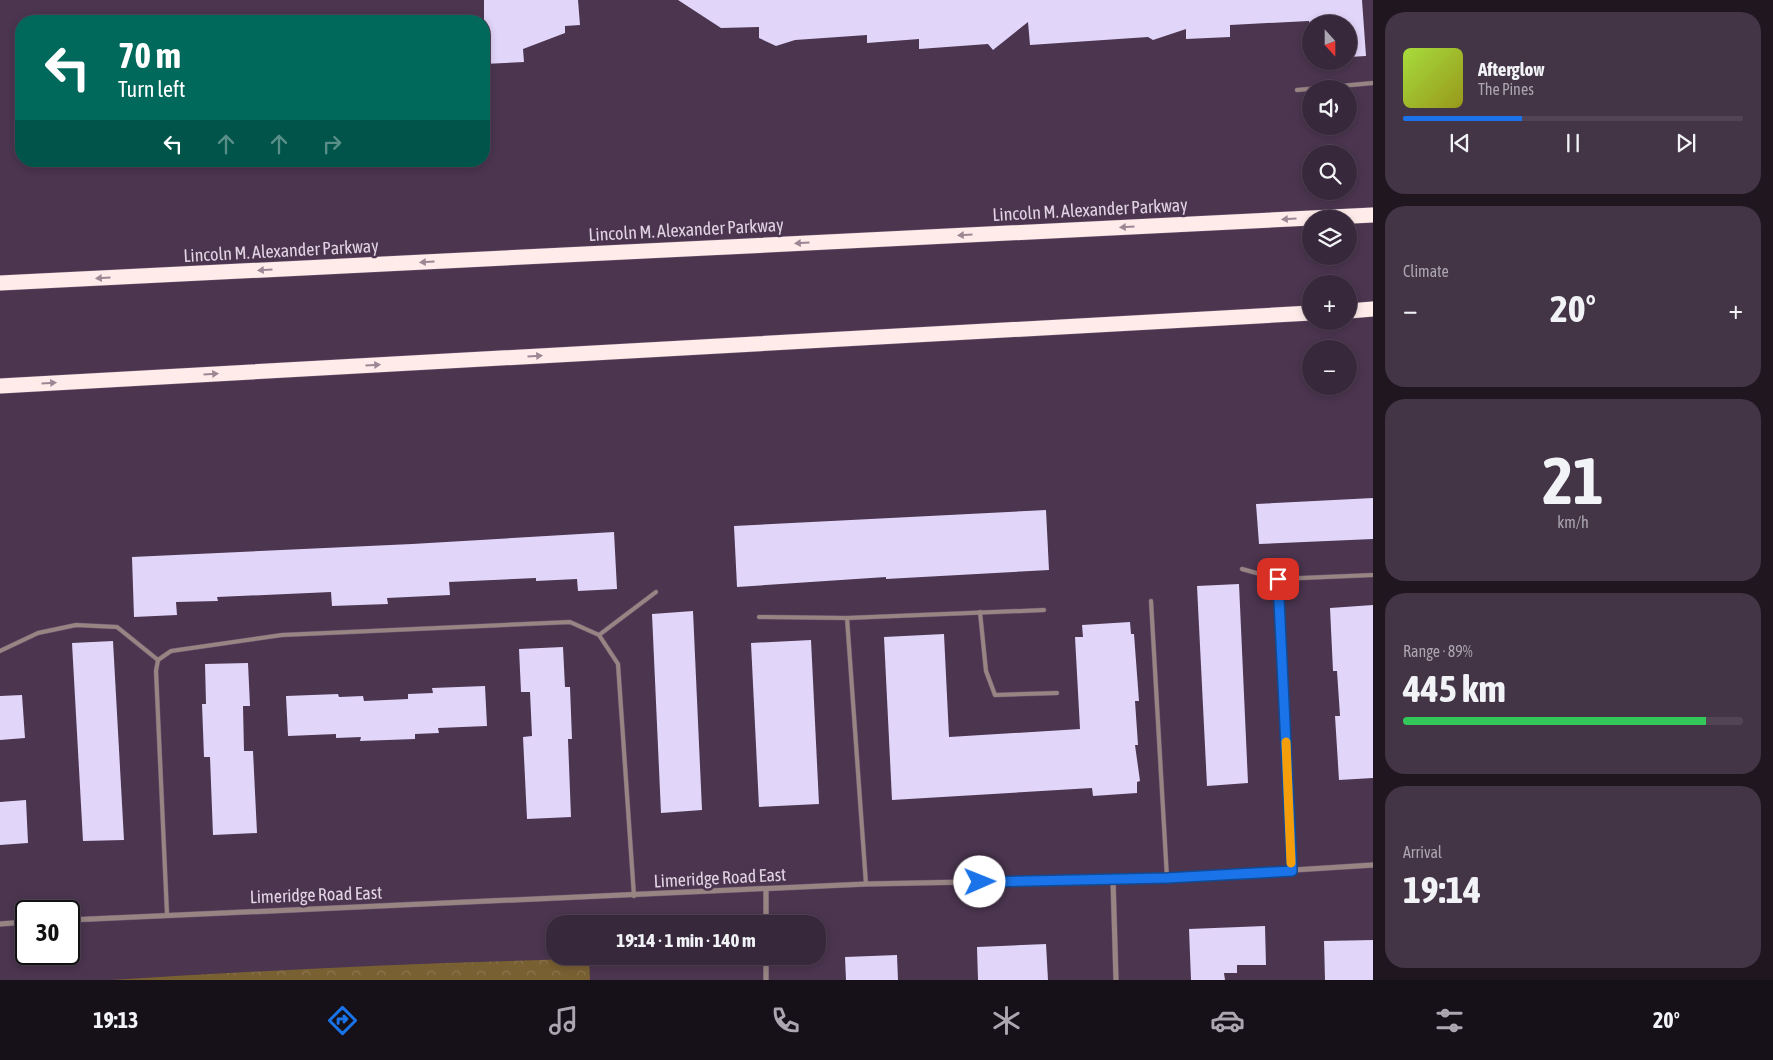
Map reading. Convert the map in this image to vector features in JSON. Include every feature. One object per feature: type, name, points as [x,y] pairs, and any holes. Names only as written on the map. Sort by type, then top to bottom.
[{"type":"highway","name":"Lincoln M. Alexander Parkway","points":[[0,283],[1373,215]]},
{"type":"highway","points":[[1357,310],[1373,309]]},
{"type":"highway","points":[[0,386],[1302,314]]},
{"type":"street","name":"Limeridge Road East","points":[[80,919],[167,914],[634,896],[866,884],[1167,878],[1373,865]]},
{"type":"street","points":[[1113,879],[1116,980]]},
{"type":"street","points":[[766,890],[766,915]]},
{"type":"street","points":[[0,924],[15,923]]},
{"type":"street","points":[[766,965],[766,980]]},
{"type":"lane","points":[[1297,90],[1373,83]]},
{"type":"lane","points":[[1242,570],[1278,579],[1373,575]]},
{"type":"lane","points":[[1278,579],[1292,871]]},
{"type":"lane","points":[[599,635],[656,592]]},
{"type":"lane","points":[[1151,602],[1167,878]]},
{"type":"lane","points":[[759,617],[847,618],[1044,610]]},
{"type":"lane","points":[[980,612],[986,671],[995,695],[1057,693]]},
{"type":"lane","points":[[847,618],[866,884]]},
{"type":"lane","points":[[167,914],[156,671],[158,660],[171,650],[282,635],[570,622],[599,635],[618,664],[634,896]]},
{"type":"lane","points":[[0,651],[38,633],[76,625],[117,627],[158,660]]},
{"type":"green space","points":[[546,960],[546,965],[589,965],[590,980],[111,980],[350,967]]},
{"type":"building","points":[[484,0],[578,0],[580,25],[565,26],[565,33],[523,49],[524,62],[490,64],[490,15],[484,15]]},
{"type":"building","points":[[678,0],[1362,0],[1366,56],[1358,56],[1358,15],[1302,15],[1302,21],[1230,25],[1230,37],[1186,39],[1186,29],[1153,40],[1148,37],[1030,45],[1028,22],[993,50],[988,44],[919,49],[919,39],[867,43],[867,35],[795,40],[776,46],[759,38],[759,27],[721,28]]},
{"type":"building","points":[[1373,498],[1373,539],[1259,544],[1256,504]]},
{"type":"building","points":[[1046,510],[1049,570],[886,579],[886,577],[737,587],[734,526]]},
{"type":"building","points":[[614,532],[617,589],[578,591],[577,579],[536,581],[536,578],[449,582],[450,595],[387,598],[388,604],[332,606],[331,592],[217,597],[218,601],[176,602],[177,615],[134,617],[132,557],[412,544]]},
{"type":"building","points":[[1239,584],[1248,783],[1207,786],[1197,586]]},
{"type":"building","points":[[1373,605],[1373,778],[1339,780],[1335,716],[1340,716],[1337,671],[1333,671],[1330,608]]},
{"type":"building","points":[[693,611],[702,810],[661,813],[652,614]]},
{"type":"building","points":[[1130,622],[1131,634],[1134,634],[1139,701],[1135,701],[1138,745],[1135,745],[1140,781],[1137,782],[1137,793],[1093,796],[1092,788],[892,800],[884,637],[944,634],[949,737],[1080,729],[1075,637],[1083,637],[1082,625]]},
{"type":"building","points":[[811,640],[819,804],[759,807],[751,643]]},
{"type":"building","points":[[113,641],[124,840],[83,841],[72,643]]},
{"type":"building","points":[[563,647],[565,687],[570,687],[572,739],[568,739],[571,817],[527,819],[523,737],[532,736],[530,692],[521,692],[519,649]]},
{"type":"building","points":[[248,663],[250,706],[243,706],[244,751],[253,751],[257,833],[213,835],[210,757],[204,757],[202,704],[206,704],[205,664]]},
{"type":"building","points":[[485,686],[487,726],[438,728],[439,733],[415,734],[415,739],[360,741],[361,737],[336,738],[336,734],[288,736],[286,696],[338,694],[339,697],[363,696],[364,701],[408,699],[408,694],[433,693],[432,688]]},
{"type":"building","points":[[22,695],[25,738],[0,740],[0,696]]},
{"type":"building","points":[[26,800],[28,843],[0,845],[0,802]]},
{"type":"building","points":[[1265,926],[1266,965],[1237,965],[1237,973],[1224,973],[1225,980],[1191,980],[1189,929]]},
{"type":"building","points":[[1373,940],[1373,980],[1325,980],[1324,941]]},
{"type":"building","points":[[1046,944],[1048,980],[978,980],[977,947]]},
{"type":"building","points":[[897,955],[898,980],[846,980],[845,957]]},
{"type":"slow traffic","points":[[1286,742],[1291,863]]},
{"type":"route","points":[[980,882],[1167,878],[1292,871],[1278,579]]}]
